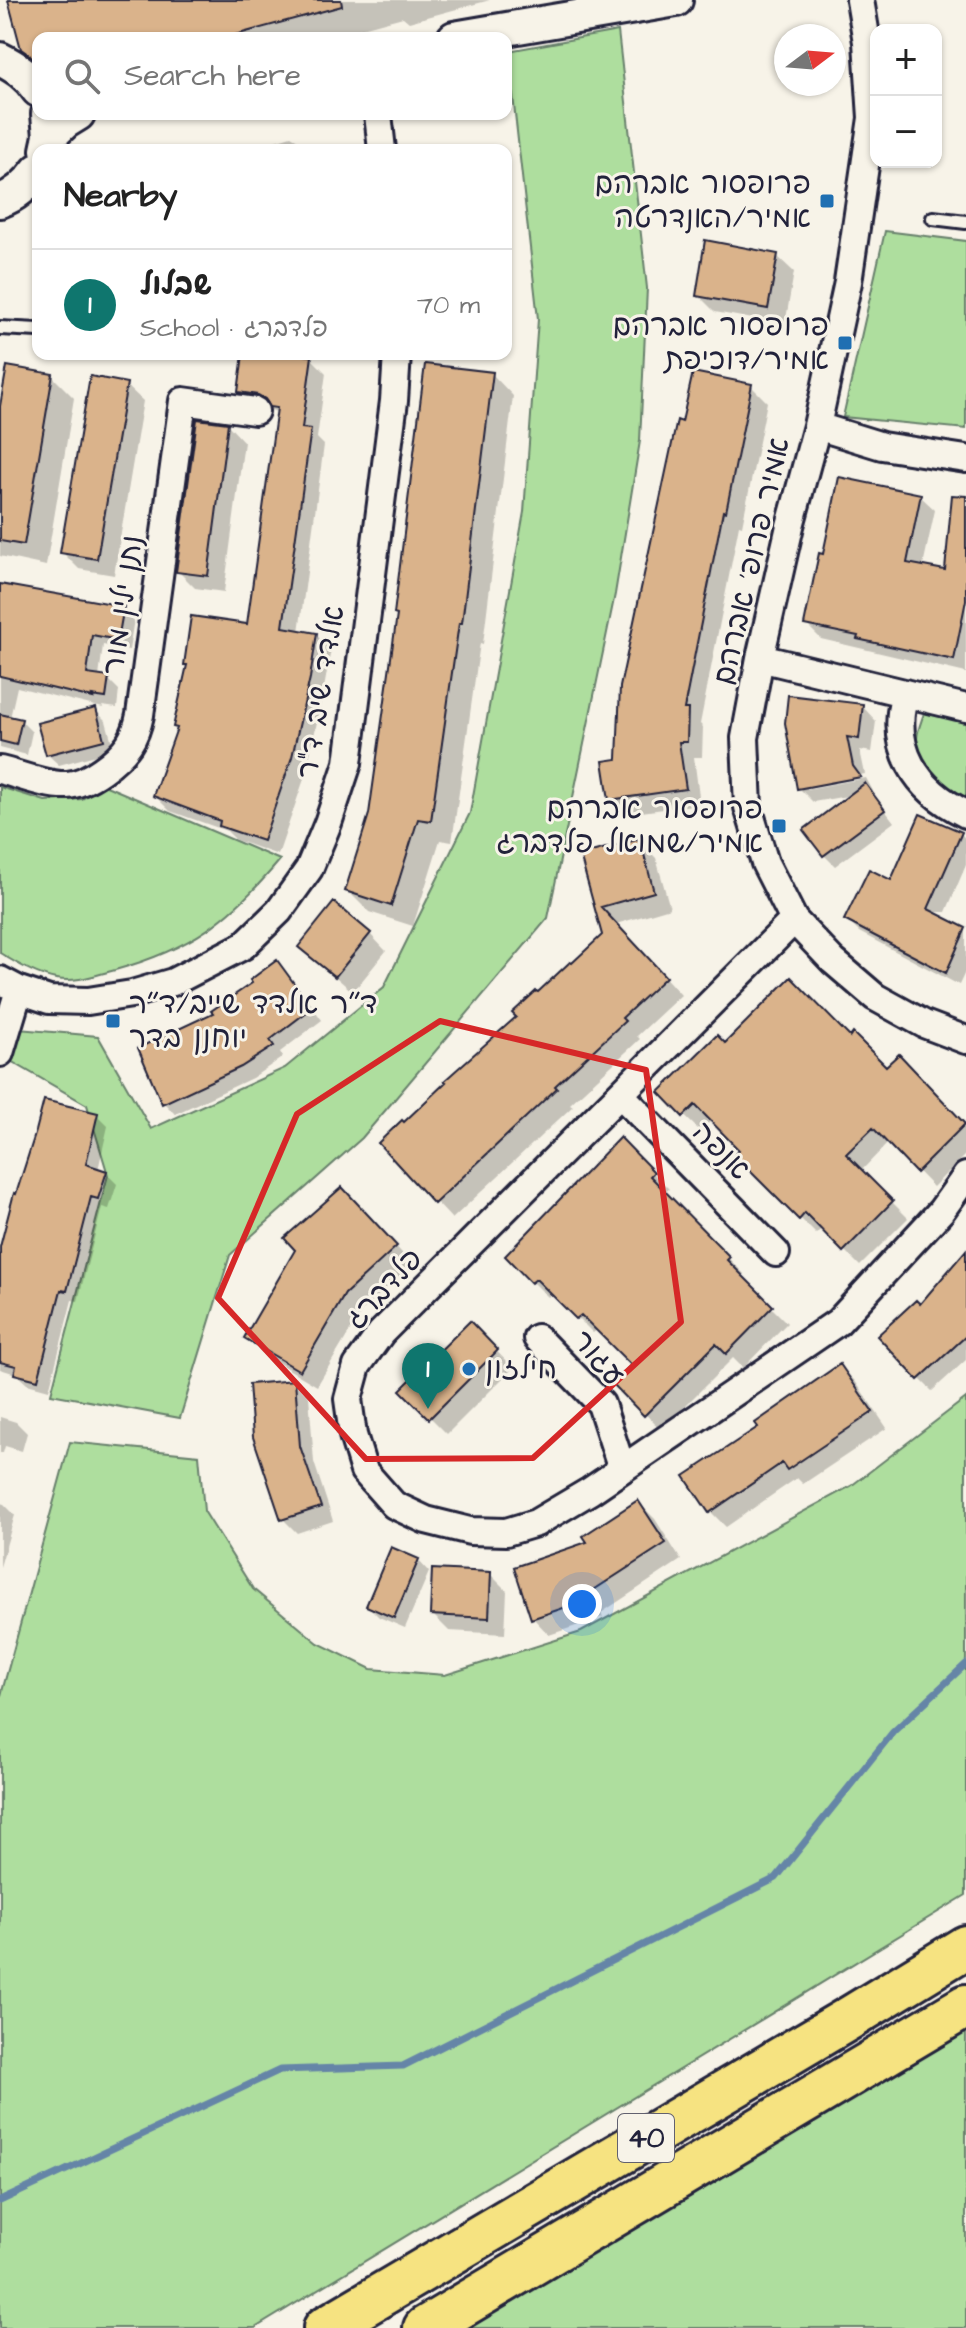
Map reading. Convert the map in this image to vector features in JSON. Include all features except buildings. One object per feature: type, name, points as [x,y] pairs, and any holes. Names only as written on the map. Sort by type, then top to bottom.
[{"type":"highway","name":"40","points":[[325,2328],[957,1951]]},
{"type":"highway","name":"40","points":[[425,2328],[966,2006]]},
{"type":"street","points":[[489,32],[676,0]]},
{"type":"street","name":"אמיר פרופ' אברהם","points":[[860,0],[867,42],[872,118],[848,282],[817,426],[760,658],[745,738],[748,807],[765,863],[794,920],[833,961],[875,997],[924,1024],[966,1040]]},
{"type":"street","points":[[5,58],[32,82]]},
{"type":"street","points":[[48,133],[68,120]]},
{"type":"street","points":[[379,120],[381,144]]},
{"type":"street","points":[[5,204],[32,179]]},
{"type":"street","name":"אלדד שיב ד\"ר","points":[[10,985],[49,1000],[88,1001],[132,994],[173,982],[243,946],[279,911],[309,869],[348,763],[397,360]]},
{"type":"street","name":"נתן ילין מור","points":[[0,770],[59,784],[73,784],[92,776],[128,745],[140,715],[183,401],[255,411]]},
{"type":"street","points":[[817,426],[882,446],[966,459]]},
{"type":"street","points":[[760,658],[966,708]]},
{"type":"street","points":[[905,693],[900,729],[904,750],[915,772],[929,791],[966,814]]},
{"type":"street","name":"פלדברג","points":[[794,920],[381,1333],[357,1366],[348,1399],[353,1435],[364,1471],[394,1505],[426,1520],[470,1531],[506,1532],[536,1523],[622,1469],[838,1322],[941,1211],[966,1176]]},
{"type":"street","points":[[0,1053],[10,985]]},
{"type":"street","name":"אנפה","points":[[620,1094],[776,1253]]},
{"type":"street","name":"עגור","points":[[537,1338],[601,1404],[622,1469]]},
{"type":"lane","points":[[933,218],[966,222]]},
{"type":"lane","points":[[0,328],[32,330]]},
{"type":"highlighted area","points":[[440,1021],[646,1070],[681,1322],[533,1458],[366,1459],[218,1298],[297,1114]]},
{"type":"green space","points":[[618,31],[647,288],[640,441],[615,594],[548,918],[362,1138],[230,1255],[180,1418],[51,1394],[108,1175],[87,1105],[2,1056],[7,1028],[98,1036],[151,1129],[285,1068],[384,987],[470,813],[524,512],[538,319],[512,87],[512,50]]},
{"type":"green space","points":[[885,231],[966,241],[966,429],[843,417]]},
{"type":"green space","points":[[924,713],[966,721],[966,797],[933,774],[922,758],[917,739]]},
{"type":"green space","points":[[104,785],[280,860],[226,916],[187,942],[142,962],[93,976],[71,980],[49,977],[27,969],[0,953],[0,787],[45,801],[82,799]]},
{"type":"green space","points":[[966,1398],[966,1895],[255,2328],[0,2328],[0,1699],[70,1442],[199,1455],[204,1511],[253,1589],[318,1643],[371,1669],[445,1675],[581,1632],[851,1486]]},
{"type":"green space","points":[[966,2028],[966,2328],[469,2328]]},
{"type":"waterway","points":[[0,2201],[280,2070],[403,2066],[776,1878],[893,1732],[966,1664]]},
{"type":"place","name":"פרופסור אברהם אמיר/האנדרטה","points":[[827,201]]},
{"type":"place","name":"פרופסור אברהם אמיר/דוכיפת","points":[[845,343]]},
{"type":"place","name":"פרופסור אברהם אמיר/שמואל פלדברג","points":[[779,826]]},
{"type":"place","name":"ד״ר אלדד שייב/ד״ר יוחנן בדר","points":[[113,1021]]},
{"type":"place","name":"חילזון","points":[[469,1369]]},
{"type":"place","name":"שבלול","points":[[428,1409]]}]
